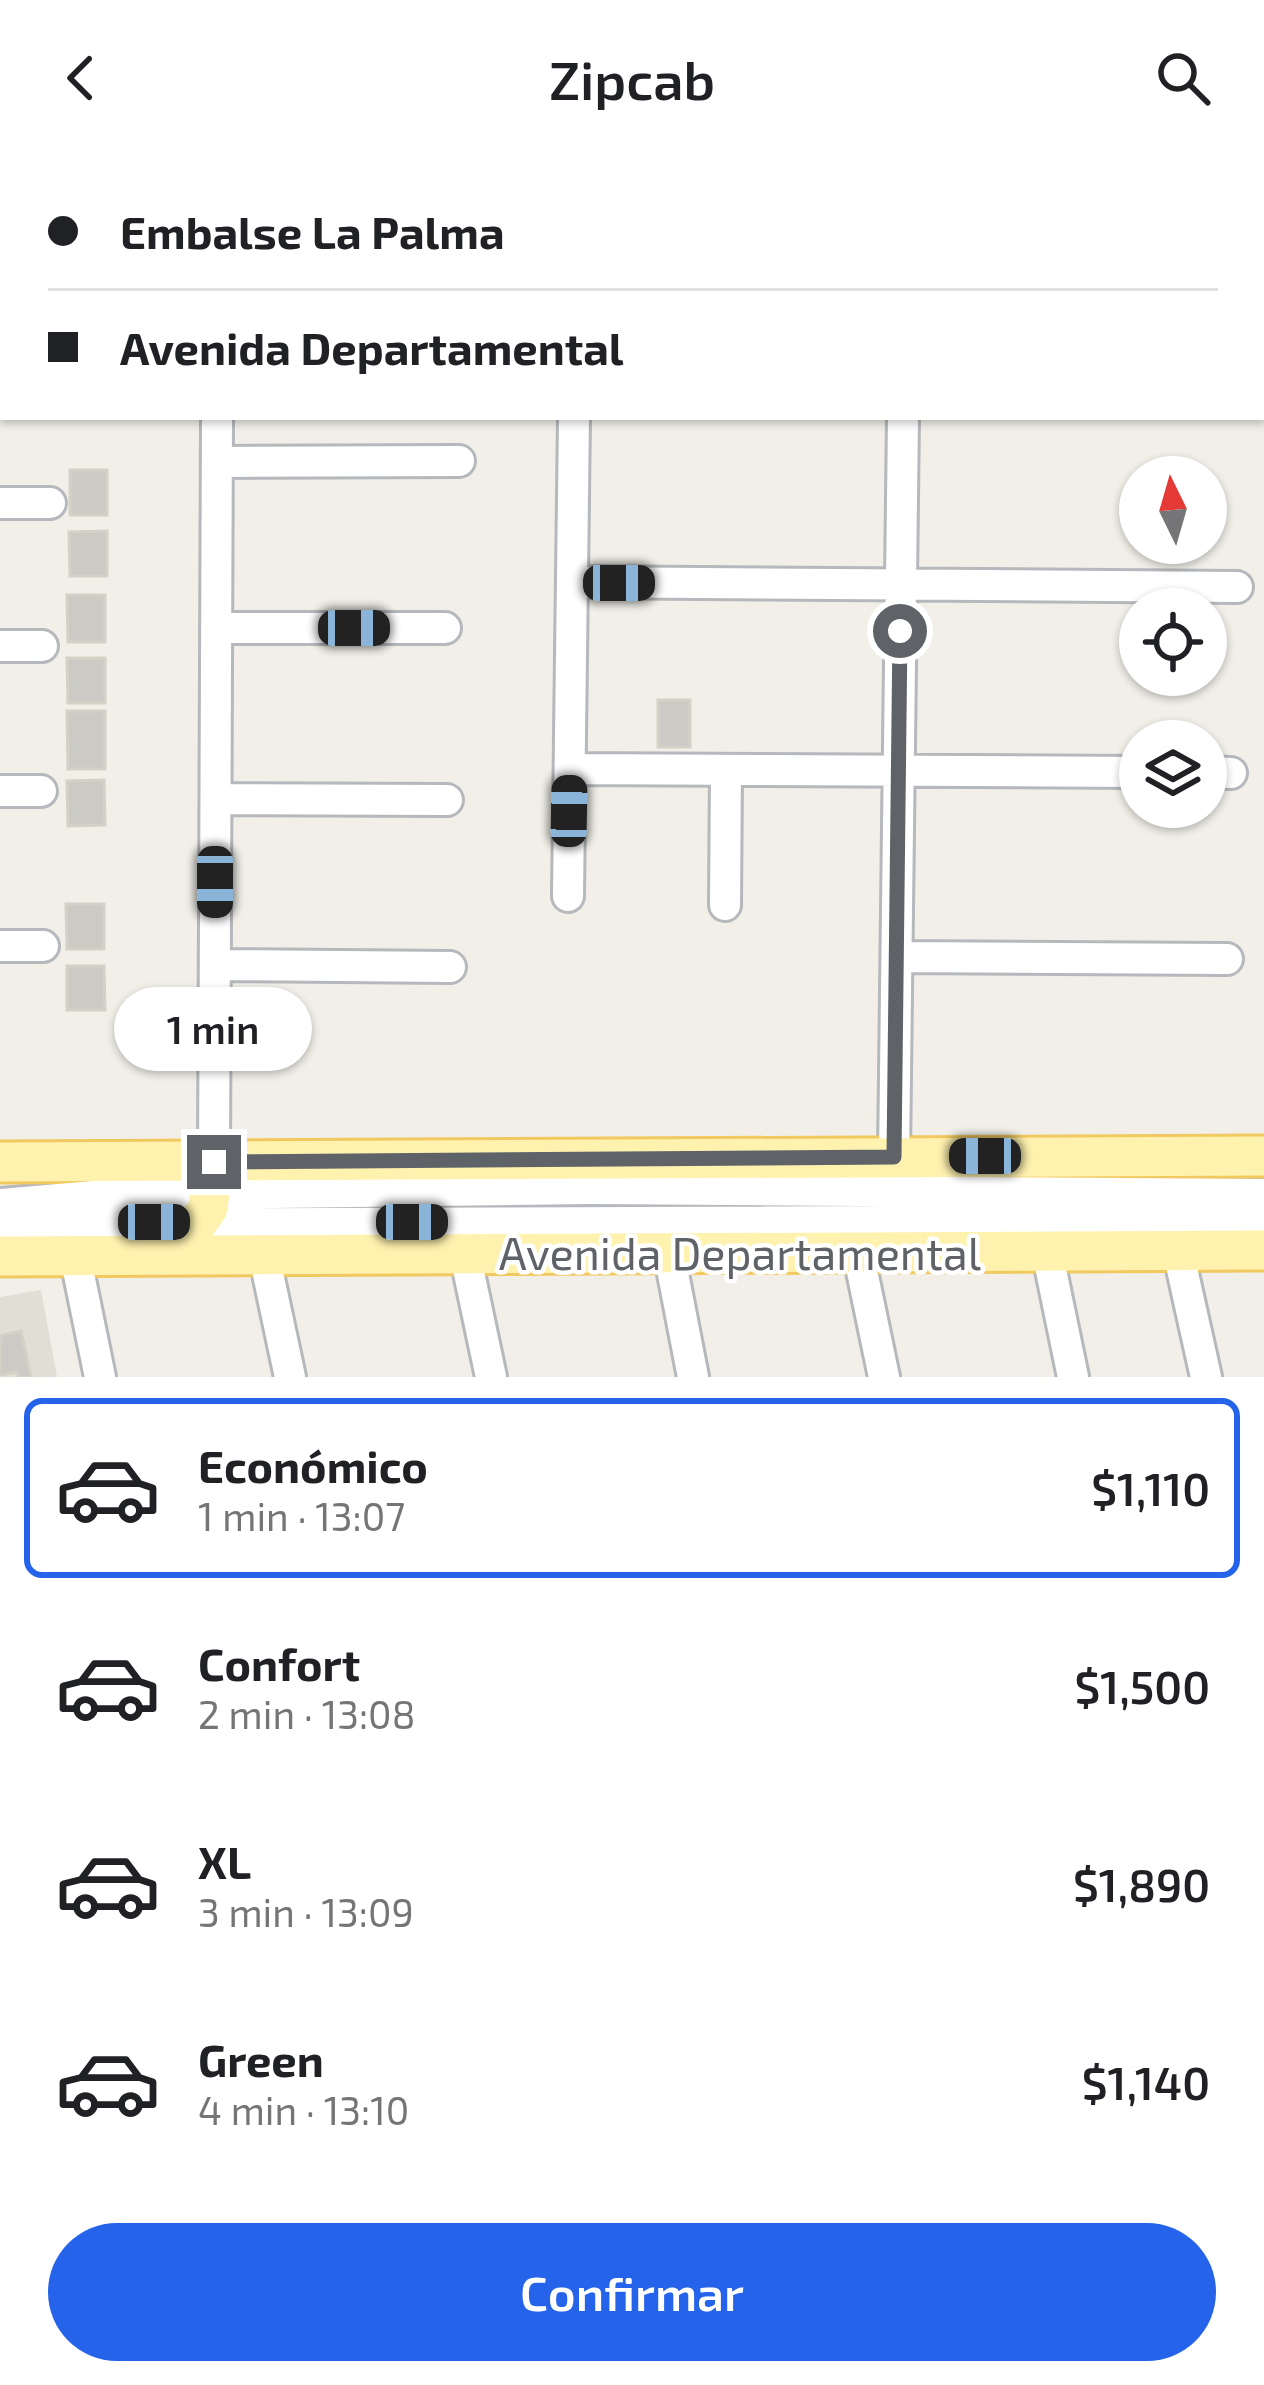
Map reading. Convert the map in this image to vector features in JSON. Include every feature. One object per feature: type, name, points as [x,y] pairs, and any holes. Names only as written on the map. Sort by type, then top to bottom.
[{"type":"main road","name":"Avenida Departamental","points":[[0,1162],[209,1193],[601,1159],[1264,1156]]},
{"type":"main road","points":[[175,1255],[209,1193]]},
{"type":"main road","name":"Avenida Departamental","points":[[0,1256],[1264,1250]]},
{"type":"street","points":[[209,1193],[215,965],[217,420]]},
{"type":"street","points":[[568,896],[574,420]]},
{"type":"street","points":[[894,1157],[903,420]]},
{"type":"street","points":[[217,463],[459,460]]},
{"type":"street","points":[[0,503],[50,503]]},
{"type":"street","points":[[572,583],[1237,587]]},
{"type":"street","points":[[216,628],[445,628]]},
{"type":"street","points":[[0,646],[42,646]]},
{"type":"street","points":[[570,769],[1119,772]]},
{"type":"street","points":[[725,905],[726,770]]},
{"type":"street","points":[[0,791],[41,791]]},
{"type":"street","points":[[216,799],[447,800]]},
{"type":"street","points":[[0,946],[43,946]]},
{"type":"street","points":[[897,957],[1227,959]]},
{"type":"street","points":[[215,965],[450,967]]},
{"type":"street","points":[[601,1159],[758,1190]]},
{"type":"street","points":[[0,1204],[209,1193],[1264,1194]]},
{"type":"street","points":[[0,1224],[209,1193],[1264,1220]]},
{"type":"street","points":[[1046,1251],[1073,1377]]},
{"type":"street","points":[[1178,1251],[1206,1377]]},
{"type":"street","points":[[858,1252],[884,1377]]},
{"type":"street","points":[[669,1253],[693,1377]]},
{"type":"street","points":[[465,1254],[491,1377]]},
{"type":"street","points":[[264,1255],[290,1377]]},
{"type":"street","points":[[75,1256],[100,1377]]},
{"type":"shaded area","points":[[41,1290],[57,1377],[0,1377],[0,1297]]},
{"type":"building","points":[[70,470],[107,470],[107,515],[70,515]]},
{"type":"building","points":[[107,531],[107,576],[70,576],[69,532]]},
{"type":"building","points":[[67,595],[105,595],[105,642],[68,642]]},
{"type":"building","points":[[67,658],[105,658],[105,703],[68,703]]},
{"type":"building","points":[[658,700],[690,700],[690,747],[658,747]]},
{"type":"building","points":[[67,711],[105,711],[105,769],[68,769]]},
{"type":"building","points":[[104,780],[105,825],[68,826],[67,781]]},
{"type":"building","points":[[66,904],[104,904],[104,949],[67,949]]},
{"type":"building","points":[[67,966],[104,966],[105,1010],[67,1010]]},
{"type":"building","points":[[21,1331],[31,1377],[18,1377],[17,1372],[0,1375],[0,1336]]},
{"type":"route","points":[[214,1162],[894,1157],[900,631]]}]
